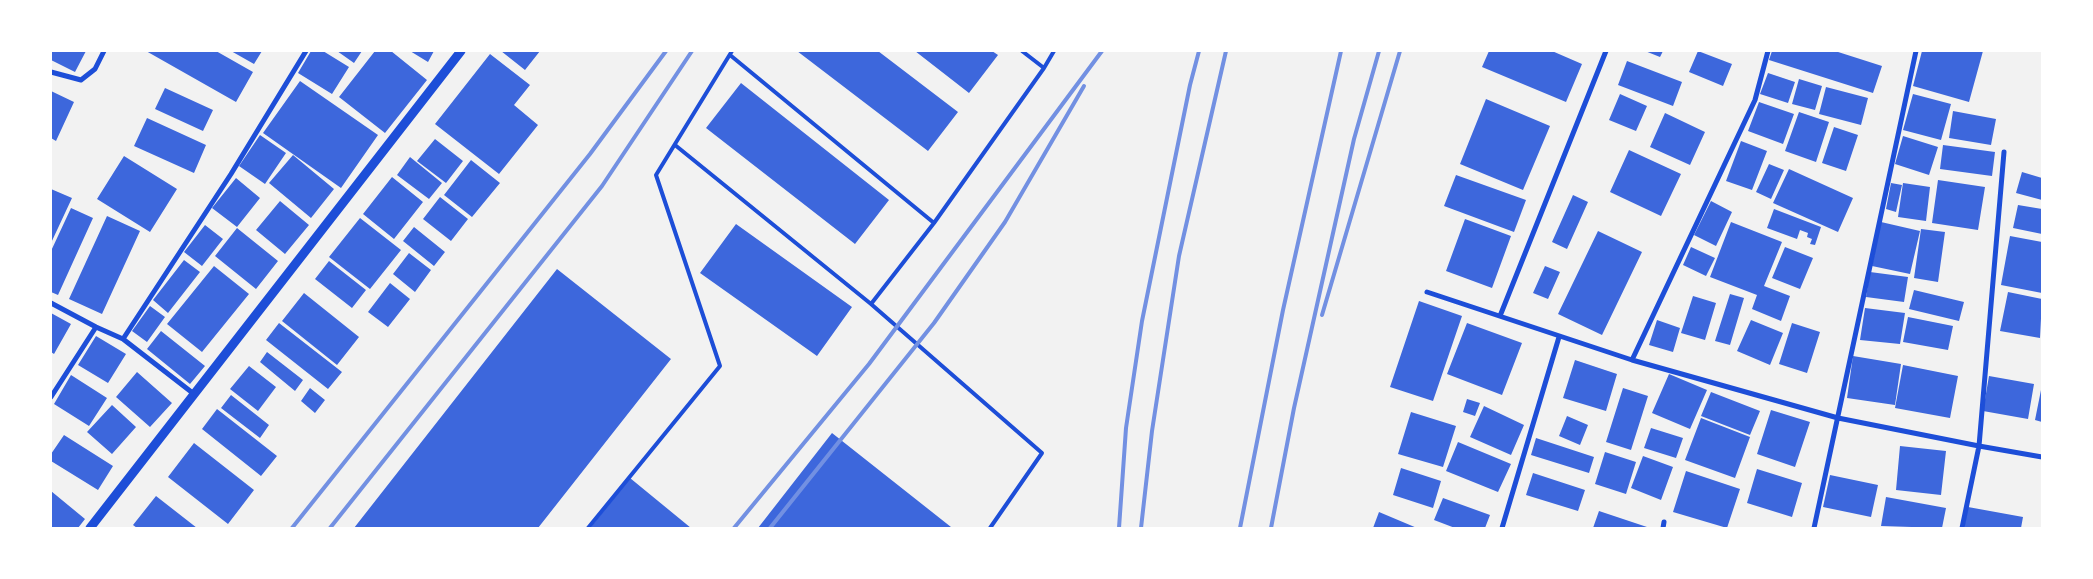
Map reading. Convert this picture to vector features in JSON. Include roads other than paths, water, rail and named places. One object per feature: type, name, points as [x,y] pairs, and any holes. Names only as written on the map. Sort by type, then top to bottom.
[{"type":"street","points":[[51,72],[81,80],[95,69],[104,51]]},
{"type":"street","points":[[123,338],[231,174],[306,51]]},
{"type":"street","points":[[90,528],[461,51]]},
{"type":"street","points":[[1500,316],[1606,51]]},
{"type":"street","points":[[1632,360],[1755,100],[1768,51]]},
{"type":"street","points":[[1814,528],[1916,51]]},
{"type":"street","points":[[1962,528],[1979,446],[2004,152]]},
{"type":"street","points":[[1426,292],[1632,360],[1838,418],[1979,446],[2042,456]]},
{"type":"street","points":[[51,303],[96,327],[123,338],[194,394]]},
{"type":"street","points":[[51,396],[96,327]]},
{"type":"street","points":[[1502,528],[1558,337]]},
{"type":"lane","points":[[1022,51],[1044,68]]},
{"type":"lane","points":[[870,304],[934,223],[1044,68],[1054,51]]},
{"type":"lane","points":[[588,528],[720,366],[656,175],[731,53],[934,223]]},
{"type":"lane","points":[[675,145],[870,304],[1042,453],[990,528]]},
{"type":"railway","points":[[292,528],[590,154],[666,51]]},
{"type":"railway","points":[[330,528],[602,186],[692,51]]},
{"type":"railway","points":[[734,528],[869,364],[1102,51]]},
{"type":"railway","points":[[1119,528],[1126,428],[1142,321],[1190,85],[1199,51]]},
{"type":"railway","points":[[1141,528],[1152,431],[1179,256],[1226,51]]},
{"type":"railway","points":[[1240,528],[1283,310],[1341,51]]},
{"type":"railway","points":[[1271,528],[1294,408],[1354,139],[1379,51]]},
{"type":"railway","points":[[1322,315],[1400,51]]},
{"type":"railway","points":[[770,528],[934,323],[1005,222],[1084,86]]}]
